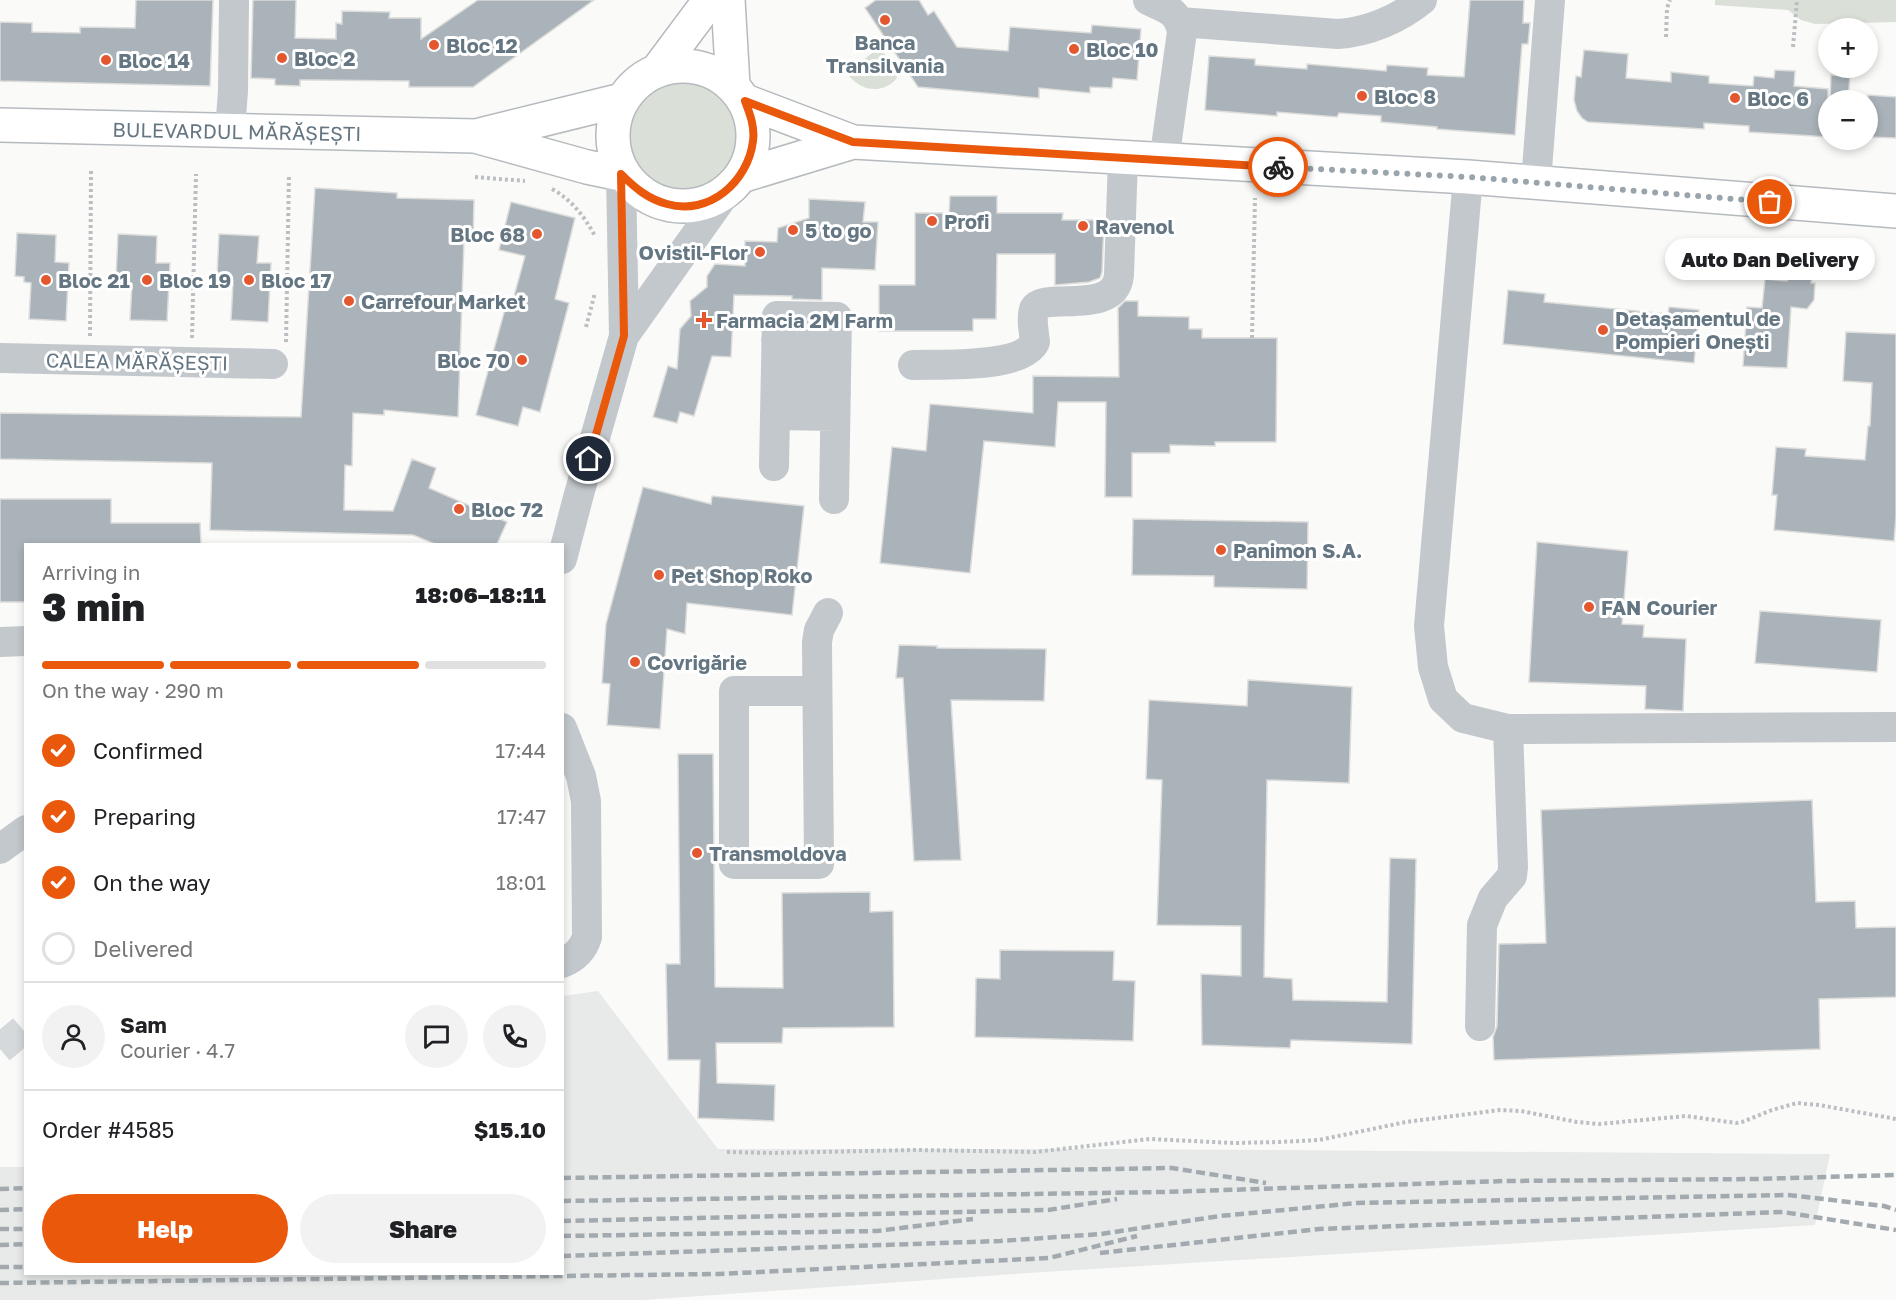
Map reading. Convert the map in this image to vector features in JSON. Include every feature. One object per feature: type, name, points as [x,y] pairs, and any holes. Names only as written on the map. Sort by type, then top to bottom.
[{"type":"main road","points":[[657,70],[710,0]]},
{"type":"main road","points":[[729,0],[739,93],[752,120],[754,139],[750,159],[734,184]]},
{"type":"main road","points":[[853,142],[734,184],[709,201],[689,206],[669,205],[649,198],[621,174],[613,141],[614,120],[622,100],[637,82],[657,70],[676,66],[697,66],[716,73],[739,93],[853,142],[1468,177],[1896,211]]},
{"type":"main road","name":"BULEVARDUL MĂRĂȘEȘTI","points":[[475,136],[622,100]]},
{"type":"main road","name":"BULEVARDUL MĂRĂȘEȘTI","points":[[0,125],[475,136],[587,168],[621,174]]},
{"type":"street","points":[[230,131],[234,0]]},
{"type":"street","points":[[1148,0],[1167,8],[1180,22],[1182,32],[1164,160]]},
{"type":"street","points":[[1180,22],[1338,34],[1353,33],[1379,25],[1422,0]]},
{"type":"street","points":[[1536,182],[1550,0]]},
{"type":"street","points":[[913,365],[984,363],[1016,356],[1028,351],[1035,342],[1033,312],[1036,306],[1041,303],[1082,302],[1106,294],[1114,288],[1119,275],[1123,158]]},
{"type":"street","points":[[564,551],[624,336],[621,174]]},
{"type":"street","points":[[1468,177],[1429,626],[1433,667],[1443,699],[1463,718],[1508,729],[1896,727]]},
{"type":"street","points":[[624,336],[734,184]]},
{"type":"street","points":[[774,466],[777,316],[837,317],[834,499]]},
{"type":"street","name":"CALEA MĂRĂȘEȘTI","points":[[0,358],[273,364]]},
{"type":"street","points":[[776,378],[836,378]]},
{"type":"street","points":[[776,378],[836,378]]},
{"type":"street","points":[[817,691],[734,691],[734,864],[819,864],[817,637],[828,613]]},
{"type":"street","points":[[0,642],[24,641]]},
{"type":"street","points":[[1480,1026],[1482,925],[1493,898],[1512,876],[1513,867],[1508,729]]},
{"type":"street","points":[[564,733],[581,776],[586,801],[587,937],[584,946],[576,956],[564,962]]},
{"type":"street","points":[[0,849],[24,831]]},
{"type":"path","points":[[1666,38],[1667,8],[1670,0]]},
{"type":"path","points":[[1792,47],[1796,0]]},
{"type":"path","points":[[90,360],[91,171]]},
{"type":"path","points":[[192,362],[196,174]]},
{"type":"path","points":[[273,364],[282,359],[286,350],[289,175]]},
{"type":"path","points":[[475,177],[530,182]]},
{"type":"path","points":[[547,187],[564,196],[574,205],[583,215],[596,238]]},
{"type":"path","points":[[1252,338],[1255,198]]},
{"type":"path","points":[[586,327],[596,289]]},
{"type":"path","points":[[727,1152],[915,1150],[1035,1152],[1150,1139],[1234,1143],[1319,1140],[1417,1120],[1500,1110],[1599,1124],[1686,1116],[1736,1123],[1797,1103],[1896,1119]]},
{"type":"shaded area","points":[[1715,0],[1896,0],[1896,22],[1878,22],[1878,18],[1818,18],[1818,24],[1815,24],[1801,20],[1788,10],[1715,5]]},
{"type":"shaded area","points":[[880,47],[896,72],[897,78],[880,89],[866,88],[849,76],[850,70]]},
{"type":"shaded area","points":[[684,82],[705,86],[723,98],[735,116],[739,137],[735,158],[723,176],[705,188],[684,192],[663,188],[645,176],[633,158],[629,137],[633,116],[645,98],[663,86]]},
{"type":"shaded area","points":[[598,991],[718,1149],[1830,1154],[1815,1225],[1028,1273],[643,1300],[0,1300],[0,1167],[24,1167],[24,1275],[564,1275],[564,996]]},
{"type":"building","name":"Bloc 14","points":[[136,0],[213,0],[210,86],[0,81],[0,22],[32,23],[32,32],[80,33],[80,27],[135,28]]},
{"type":"building","name":"Bloc 12","points":[[253,0],[296,0],[295,38],[336,39],[336,23],[342,24],[342,11],[390,12],[389,18],[421,18],[421,39],[478,0],[594,0],[473,87],[409,87],[409,81],[300,80],[300,86],[275,85],[275,79],[251,78]]},
{"type":"building","name":"Bloc 10","points":[[876,0],[919,0],[928,15],[934,11],[957,47],[1008,51],[1010,27],[1091,33],[1092,25],[1141,29],[1137,80],[1113,78],[1112,88],[1090,87],[1090,93],[1039,88],[1039,98],[918,87],[865,8]]},
{"type":"building","name":"Bloc 8","points":[[1470,0],[1524,0],[1523,23],[1530,23],[1528,44],[1522,44],[1515,135],[1381,122],[1381,116],[1339,113],[1337,117],[1277,112],[1277,116],[1205,110],[1209,56],[1255,59],[1255,65],[1307,69],[1307,64],[1386,71],[1387,65],[1428,68],[1427,75],[1464,77]]},
{"type":"building","name":"Bloc 6","points":[[1584,50],[1628,54],[1626,78],[1671,82],[1671,72],[1709,76],[1709,83],[1753,86],[1754,76],[1774,78],[1775,70],[1795,71],[1794,86],[1828,90],[1818,90],[1818,136],[1749,132],[1749,126],[1704,123],[1704,129],[1588,122],[1577,111],[1574,100],[1576,76],[1581,77]]},
{"type":"building","points":[[1831,78],[1850,78],[1849,90],[1830,90]]},
{"type":"building","points":[[1878,96],[1896,97],[1896,138],[1878,137]]},
{"type":"building","points":[[315,188],[397,193],[397,198],[474,200],[473,243],[464,241],[458,417],[384,410],[384,415],[353,413],[352,466],[345,465],[344,510],[393,511],[412,459],[436,468],[429,488],[507,522],[497,543],[433,543],[413,535],[210,530],[212,463],[0,459],[0,413],[301,417]]},
{"type":"building","points":[[950,196],[997,196],[997,213],[1063,213],[1062,220],[1104,220],[1100,278],[1089,282],[1055,285],[1055,254],[997,254],[996,319],[973,319],[973,331],[879,331],[879,285],[915,285],[915,213],[949,213]]},
{"type":"building","points":[[809,199],[865,202],[863,222],[878,222],[875,270],[822,268],[822,300],[792,299],[792,296],[734,295],[731,357],[712,356],[694,416],[680,412],[677,423],[653,417],[668,366],[677,369],[680,329],[691,316],[690,301],[707,287],[707,276],[715,264],[745,266],[745,241],[777,242],[778,228],[809,218]]},
{"type":"building","name":"Bloc 70","points":[[511,202],[575,218],[555,299],[569,303],[540,412],[523,407],[518,426],[476,415],[505,309],[510,311],[525,256],[499,250]]},
{"type":"building","name":"Bloc 21","points":[[17,233],[56,235],[55,262],[69,263],[66,321],[29,319],[31,283],[24,282],[24,277],[15,276]]},
{"type":"building","name":"Bloc 19","points":[[118,234],[157,236],[156,263],[170,263],[167,321],[130,320],[132,284],[125,283],[126,277],[116,277]]},
{"type":"building","name":"Bloc 17","points":[[219,234],[259,236],[257,263],[271,263],[268,322],[231,320],[233,284],[227,283],[227,277],[217,277]]},
{"type":"building","points":[[1787,275],[1812,277],[1811,283],[1815,283],[1814,300],[1807,309],[1791,307],[1787,368],[1743,366],[1747,307],[1762,308],[1765,279],[1787,281]]},
{"type":"building","points":[[1508,290],[1545,294],[1544,302],[1668,314],[1669,307],[1699,310],[1694,363],[1503,344]]},
{"type":"building","points":[[1125,301],[1138,301],[1138,316],[1189,317],[1189,329],[1202,329],[1202,338],[1277,338],[1276,442],[1215,442],[1215,446],[1170,445],[1170,453],[1132,453],[1132,497],[1105,497],[1106,402],[1058,402],[1055,447],[984,441],[970,573],[880,563],[892,447],[926,451],[930,404],[1033,413],[1033,376],[1119,377],[1118,308]]},
{"type":"building","points":[[1846,332],[1896,334],[1894,541],[1774,530],[1777,495],[1772,495],[1776,447],[1806,449],[1805,456],[1865,460],[1868,426],[1870,426],[1872,383],[1843,381]]},
{"type":"building","points":[[643,487],[711,504],[712,496],[804,506],[792,615],[687,603],[685,634],[667,629],[660,729],[607,725],[610,684],[602,683],[606,624]]},
{"type":"building","points":[[0,499],[111,499],[111,523],[200,523],[201,543],[24,543],[24,602],[0,602]]},
{"type":"building","points":[[1133,519],[1308,522],[1307,589],[1214,587],[1214,576],[1132,575]]},
{"type":"building","points":[[1537,542],[1628,551],[1622,624],[1644,625],[1643,637],[1686,639],[1683,711],[1645,709],[1646,686],[1529,682]]},
{"type":"building","points":[[1760,611],[1881,620],[1877,672],[1755,663]]},
{"type":"building","points":[[899,645],[937,646],[937,648],[1046,649],[1044,701],[951,700],[961,860],[914,861],[903,678],[896,678]]},
{"type":"building","points":[[1248,680],[1352,687],[1349,783],[1267,780],[1264,977],[1292,979],[1293,1000],[1387,1002],[1390,858],[1416,859],[1412,1044],[1291,1040],[1290,1048],[1202,1045],[1201,974],[1241,976],[1241,926],[1157,925],[1162,780],[1146,779],[1149,700],[1247,706]]},
{"type":"building","points":[[678,754],[713,754],[715,987],[783,988],[782,893],[870,892],[870,912],[893,911],[894,1027],[783,1028],[782,1043],[716,1043],[717,1083],[775,1085],[774,1121],[698,1118],[700,1060],[668,1060],[666,964],[680,964]]},
{"type":"building","points":[[1812,800],[1816,902],[1855,901],[1856,928],[1896,927],[1896,997],[1819,999],[1820,1049],[1494,1060],[1493,1037],[1497,1026],[1499,944],[1546,943],[1541,810]]},
{"type":"building","points":[[1000,950],[1114,951],[1113,980],[1135,981],[1133,1041],[975,1037],[976,978],[1000,979]]},
{"type":"tunnel","points":[[0,1049],[24,1029]]},
{"type":"railway","points":[[564,1178],[1172,1168],[1266,1183]]},
{"type":"railway","points":[[564,1201],[1164,1192],[1506,1181],[1756,1179],[1896,1175]]},
{"type":"railway","points":[[0,1189],[24,1188]]},
{"type":"railway","points":[[564,1256],[1000,1241],[1101,1234],[1220,1216],[1357,1203],[1788,1195],[1884,1206],[1896,1210]]},
{"type":"railway","points":[[564,1221],[1048,1210],[1117,1199]]},
{"type":"railway","points":[[0,1210],[24,1209]]},
{"type":"railway","points":[[1100,1253],[1319,1229],[1783,1212],[1896,1230]]},
{"type":"railway","points":[[564,1236],[877,1231],[973,1219]]},
{"type":"railway","points":[[0,1229],[24,1229]]},
{"type":"railway","points":[[0,1283],[718,1274],[1049,1258],[1137,1236]]},
{"type":"railway","points":[[0,1245],[24,1244]]},
{"type":"railway","points":[[0,1267],[24,1267]]},
{"type":"way so far","points":[[1278,167],[1468,177],[1770,202]]},
{"type":"place","name":"Banca Transilvania","points":[[885,20]]},
{"type":"place","name":"Bloc 12","points":[[434,45]]},
{"type":"place","name":"Bloc 10","points":[[1074,49]]},
{"type":"place","name":"Bloc 2","points":[[282,58]]},
{"type":"place","name":"Bloc 14","points":[[106,60]]},
{"type":"place","name":"Bloc 8","points":[[1362,96]]},
{"type":"place","name":"Bloc 6","points":[[1735,98]]},
{"type":"place","name":"Auto Dan Delivery","points":[[1770,202]]},
{"type":"place","name":"Profi","points":[[932,221]]},
{"type":"place","name":"Ravenol","points":[[1083,226]]},
{"type":"place","name":"5 to go","points":[[793,230]]},
{"type":"place","name":"Bloc 68","points":[[537,234]]},
{"type":"place","name":"Ovistil-Flor","points":[[760,252]]},
{"type":"place","name":"Bloc 21","points":[[46,280]]},
{"type":"place","name":"Bloc 19","points":[[147,280]]},
{"type":"place","name":"Bloc 17","points":[[249,280]]},
{"type":"place","name":"Carrefour Market","points":[[349,301]]},
{"type":"place","name":"Farmacia 2M Farm","points":[[704,320]]},
{"type":"place","name":"Detașamentul de Pompieri Onești","points":[[1603,330]]},
{"type":"place","name":"Bloc 70","points":[[522,360]]},
{"type":"place","name":"Bloc 72","points":[[459,509]]},
{"type":"place","name":"Panimon S.A.","points":[[1221,550]]},
{"type":"place","name":"Pet Shop Roko","points":[[659,575]]},
{"type":"place","name":"FAN Courier","points":[[1589,607]]},
{"type":"place","name":"Covrigărie","points":[[635,662]]},
{"type":"place","name":"Transmoldova","points":[[697,853]]},
{"type":"route","points":[[589,459],[624,336],[621,174],[649,198],[669,205],[689,206],[709,201],[727,191],[741,176],[750,159],[754,139],[752,120],[745,101],[853,142],[1278,167]]}]
